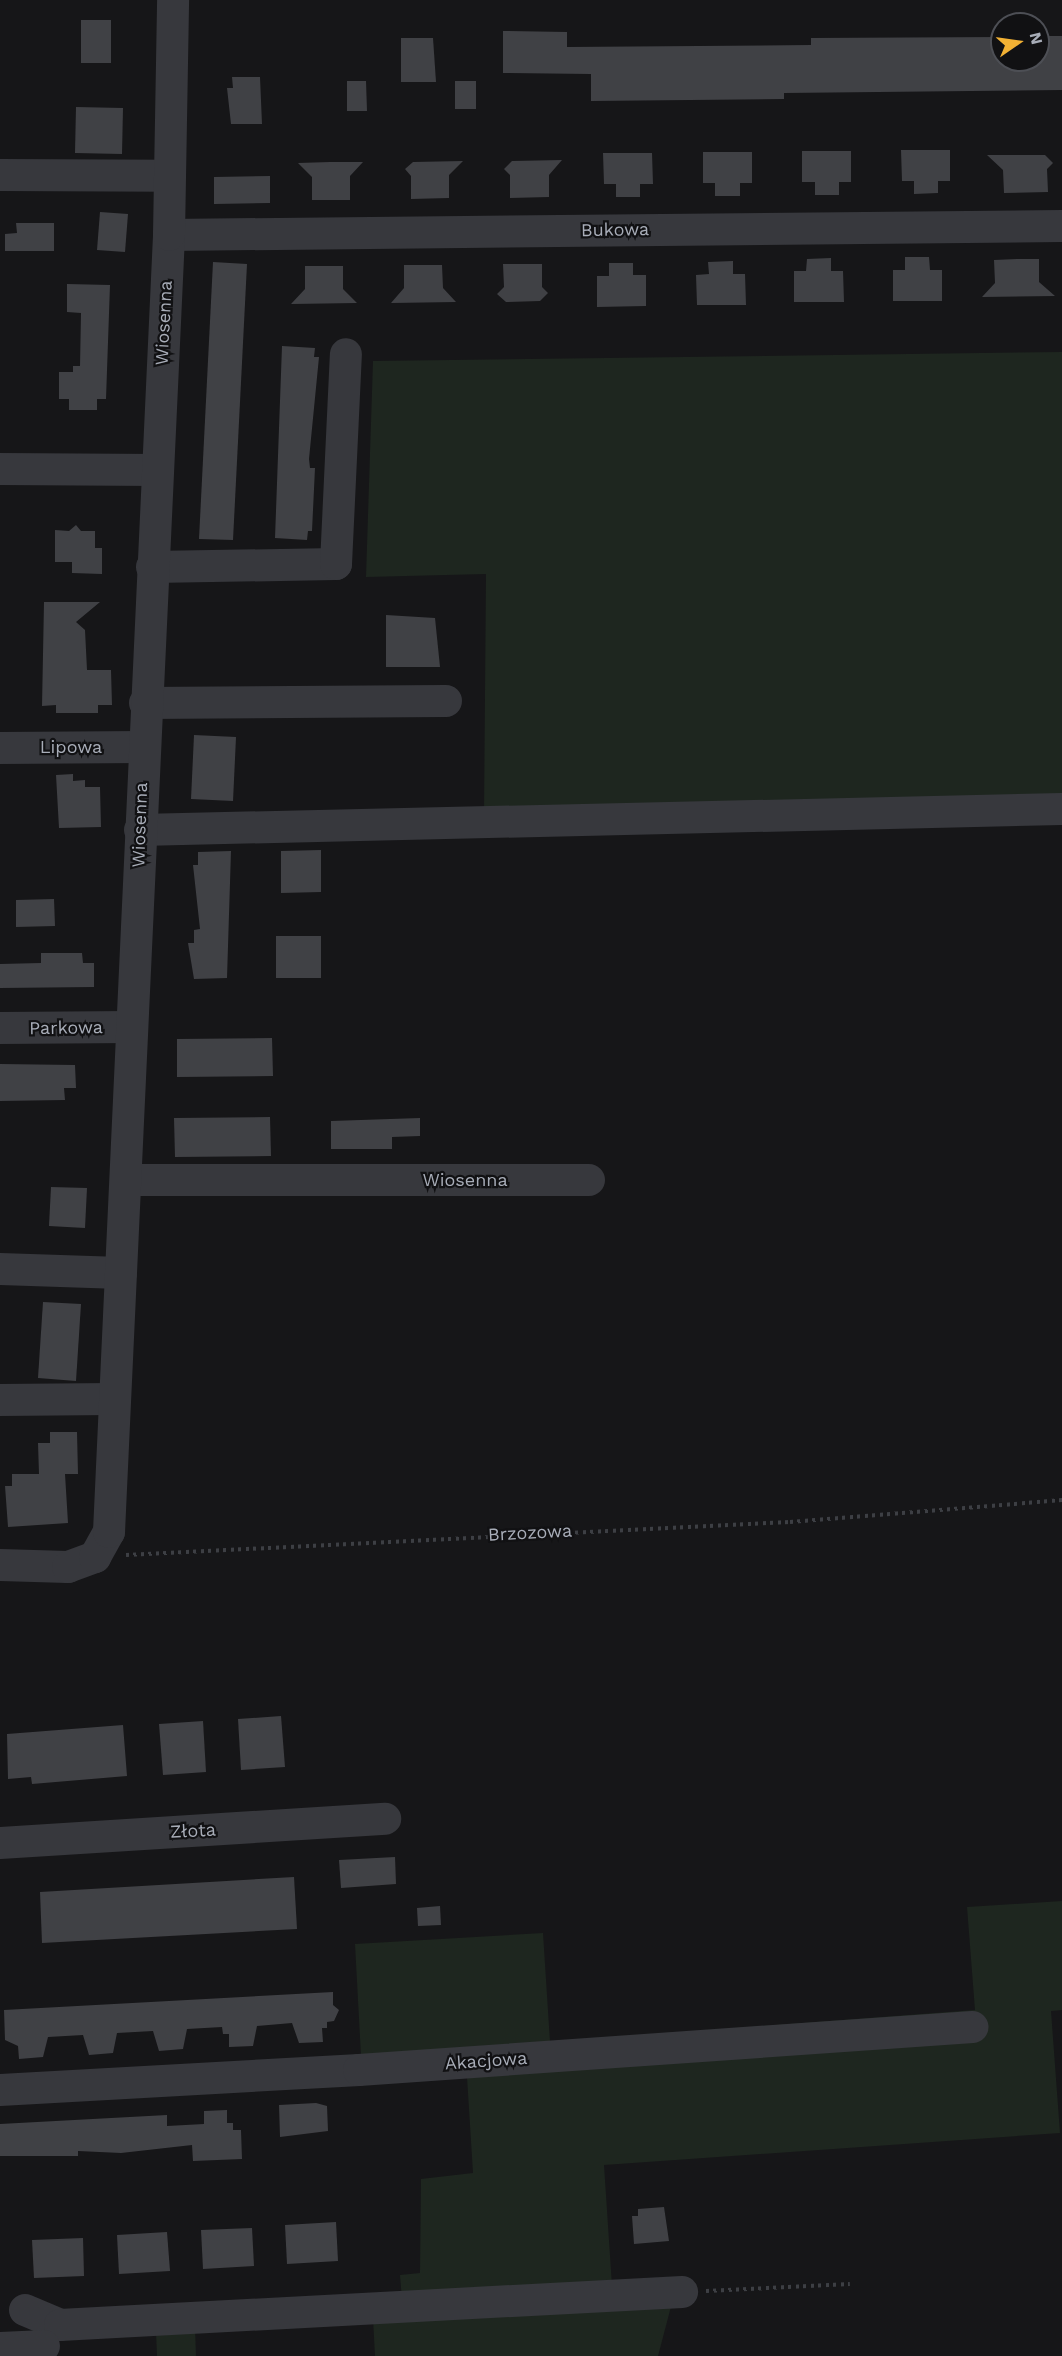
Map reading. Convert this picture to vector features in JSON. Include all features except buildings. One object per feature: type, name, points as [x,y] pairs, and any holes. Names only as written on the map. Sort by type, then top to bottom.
[{"type":"street","name":"Wiosenna","points":[[95,1557],[109,1532],[145,703],[169,235],[167,176],[173,0]]},
{"type":"street","points":[[0,175],[167,176]]},
{"type":"street","name":"Bukowa","points":[[169,235],[1062,225]]},
{"type":"street","points":[[152,567],[336,564],[346,354]]},
{"type":"street","points":[[0,469],[157,470]]},
{"type":"street","points":[[145,703],[446,700]]},
{"type":"street","name":"Lipowa","points":[[0,748],[143,747]]},
{"type":"street","points":[[140,830],[1062,809]]},
{"type":"street","name":"Parkowa","points":[[0,1028],[131,1027]]},
{"type":"street","name":"Wiosenna","points":[[126,1180],[589,1180]]},
{"type":"street","points":[[0,1269],[121,1274]]},
{"type":"street","points":[[0,1400],[113,1399]]},
{"type":"street","points":[[0,1565],[68,1567],[95,1557]]},
{"type":"street","name":"Złota","points":[[0,1843],[385,1819]]},
{"type":"street","name":"Akacjowa","points":[[0,2090],[371,2070],[972,2027]]},
{"type":"street","points":[[13,2311],[365,2289],[384,2308],[682,2292]]},
{"type":"street","points":[[0,2348],[44,2346]]},
{"type":"path","name":"Brzozowa","points":[[95,1557],[790,1522],[1062,1500]]},
{"type":"path","points":[[682,2292],[850,2284]]},
{"type":"shaded area","points":[[1062,352],[1062,800],[484,814],[486,574],[366,577],[373,361]]},
{"type":"shaded area","points":[[1062,1901],[1062,2010],[1051,2011],[1060,2133],[604,2165],[612,2286],[402,2300],[400,2275],[420,2273],[421,2179],[473,2173],[467,2077],[361,2056],[355,1944],[543,1933],[550,2042],[975,2010],[967,1907]]},
{"type":"shaded area","points":[[673,2299],[658,2356],[375,2356],[373,2318]]},
{"type":"shaded area","points":[[195,2327],[196,2356],[157,2356],[156,2331]]}]
